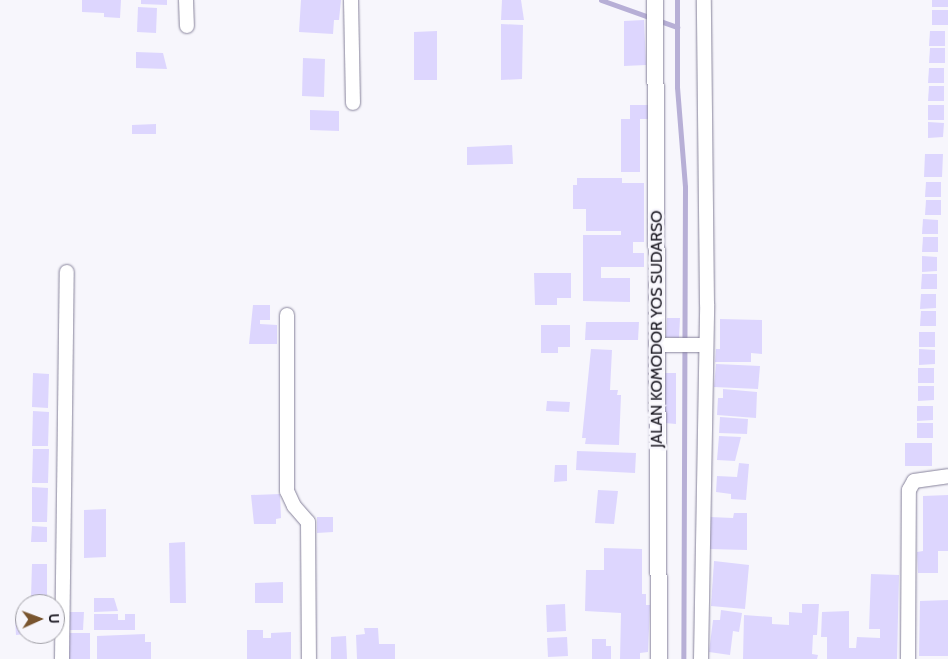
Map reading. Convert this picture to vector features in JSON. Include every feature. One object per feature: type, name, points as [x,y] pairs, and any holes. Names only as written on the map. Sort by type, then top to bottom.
[{"type":"street","points":[[186,0],[187,26]]},
{"type":"street","points":[[351,0],[353,103]]},
{"type":"street","points":[[701,659],[704,0]]},
{"type":"street","name":"JALAN KOMODOR YOS SUDARSO","points":[[653,3],[658,345],[659,659]]},
{"type":"street","points":[[62,659],[67,272]]},
{"type":"street","points":[[287,315],[287,492],[294,506],[308,522],[309,659]]},
{"type":"street","points":[[658,345],[703,345]]},
{"type":"street","points":[[908,659],[909,490],[914,481],[948,476]]},
{"type":"building","points":[[82,0],[121,0],[120,18],[104,17],[104,13],[82,12]]},
{"type":"building","points":[[141,0],[167,0],[167,5],[141,4]]},
{"type":"building","points":[[301,0],[341,0],[339,20],[334,20],[333,34],[299,32]]},
{"type":"building","points":[[502,0],[521,0],[524,20],[501,20]]},
{"type":"building","points":[[932,0],[948,0],[948,7],[932,7]]},
{"type":"building","points":[[138,7],[157,8],[156,33],[137,32]]},
{"type":"building","points":[[932,10],[948,10],[948,25],[932,25]]},
{"type":"building","points":[[644,20],[646,65],[624,66],[624,21]]},
{"type":"building","points":[[501,24],[523,25],[522,79],[501,80]]},
{"type":"building","points":[[437,31],[437,80],[414,80],[414,32]]},
{"type":"building","points":[[930,31],[945,31],[945,46],[929,46]]},
{"type":"building","points":[[930,48],[945,48],[945,63],[929,63]]},
{"type":"building","points":[[136,52],[163,53],[167,69],[136,68]]},
{"type":"building","points":[[303,58],[325,59],[324,97],[302,96]]},
{"type":"building","points":[[929,68],[944,68],[944,83],[928,83]]},
{"type":"building","points":[[929,86],[944,86],[944,101],[928,101]]},
{"type":"building","points":[[630,105],[648,105],[648,119],[640,119],[640,172],[621,172],[621,119],[630,119]]},
{"type":"building","points":[[928,105],[944,105],[944,120],[928,120]]},
{"type":"building","points":[[310,110],[339,111],[339,131],[310,130]]},
{"type":"building","points":[[928,122],[944,123],[943,137],[928,138]]},
{"type":"building","points":[[156,124],[156,134],[132,134],[132,125]]},
{"type":"building","points":[[512,145],[513,164],[467,165],[467,147]]},
{"type":"building","points":[[925,154],[943,154],[942,177],[924,177]]},
{"type":"building","points":[[577,178],[622,178],[622,183],[644,183],[644,242],[633,242],[633,253],[644,253],[644,267],[601,267],[601,278],[630,278],[630,302],[583,301],[583,235],[621,235],[621,231],[586,231],[586,209],[573,209],[573,185],[577,185]]},
{"type":"building","points":[[926,182],[941,182],[941,197],[925,197]]},
{"type":"building","points":[[926,200],[941,200],[941,215],[925,215]]},
{"type":"building","points":[[923,219],[938,220],[938,234],[922,234]]},
{"type":"building","points":[[923,237],[938,237],[938,252],[922,252]]},
{"type":"building","points":[[922,256],[937,257],[937,271],[922,272]]},
{"type":"building","points":[[534,273],[571,273],[571,298],[557,298],[557,305],[535,305]]},
{"type":"building","points":[[922,274],[937,274],[937,289],[921,289]]},
{"type":"building","points":[[921,294],[936,294],[936,308],[920,309]]},
{"type":"building","points":[[253,305],[270,305],[270,320],[260,320],[260,324],[277,325],[277,344],[249,344]]},
{"type":"building","points":[[921,311],[936,311],[936,326],[920,326]]},
{"type":"building","points":[[667,318],[680,318],[679,338],[666,337]]},
{"type":"building","points":[[720,319],[762,320],[762,354],[751,353],[751,362],[715,362],[716,349],[720,349]]},
{"type":"building","points":[[586,322],[639,322],[638,340],[585,340]]},
{"type":"building","points":[[541,325],[570,325],[570,347],[558,347],[558,353],[541,353]]},
{"type":"building","points":[[919,332],[935,332],[935,347],[919,347]]},
{"type":"building","points":[[591,349],[612,350],[610,390],[618,390],[617,395],[621,395],[619,445],[585,444],[586,438],[582,438]]},
{"type":"building","points":[[919,349],[935,350],[935,364],[919,365]]},
{"type":"building","points":[[716,364],[760,366],[758,389],[714,387]]},
{"type":"building","points":[[918,368],[934,368],[934,383],[918,383]]},
{"type":"building","points":[[33,373],[49,374],[48,408],[32,407]]},
{"type":"building","points":[[665,373],[676,373],[676,424],[665,423]]},
{"type":"building","points":[[918,386],[934,386],[934,400],[918,401]]},
{"type":"building","points":[[723,389],[757,392],[756,418],[717,415],[718,398],[723,398]]},
{"type":"building","points":[[547,401],[570,402],[569,412],[546,411]]},
{"type":"building","points":[[917,406],[933,406],[933,420],[917,421]]},
{"type":"building","points":[[33,411],[49,412],[48,446],[32,446]]},
{"type":"building","points":[[720,417],[748,419],[747,434],[719,433]]},
{"type":"building","points":[[917,423],[933,423],[933,438],[917,438]]},
{"type":"building","points":[[719,436],[741,437],[735,461],[717,460]]},
{"type":"building","points":[[905,443],[932,443],[932,466],[905,466]]},
{"type":"building","points":[[33,449],[49,449],[48,483],[32,483]]},
{"type":"building","points":[[577,451],[636,453],[635,473],[576,470]]},
{"type":"building","points":[[739,463],[749,464],[746,500],[731,499],[731,494],[716,492],[717,476],[737,477]]},
{"type":"building","points":[[555,465],[567,465],[567,481],[554,482]]},
{"type":"building","points":[[32,487],[48,488],[47,522],[32,522]]},
{"type":"building","points":[[598,490],[618,491],[614,524],[595,523]]},
{"type":"building","points":[[280,494],[281,518],[276,519],[276,524],[254,524],[251,495]]},
{"type":"building","points":[[948,495],[948,551],[938,551],[938,573],[918,573],[917,552],[923,551],[923,496]]},
{"type":"building","points":[[106,509],[106,557],[84,558],[84,510]]},
{"type":"building","points":[[734,513],[747,513],[747,550],[709,549],[710,517],[733,518]]},
{"type":"building","points":[[317,517],[333,517],[333,532],[317,533]]},
{"type":"building","points":[[32,526],[47,527],[47,542],[31,542]]},
{"type":"building","points":[[185,542],[186,603],[170,603],[169,543]]},
{"type":"building","points":[[604,548],[642,549],[642,594],[646,594],[646,605],[650,605],[648,652],[640,653],[640,659],[620,659],[621,613],[585,611],[586,570],[604,570]]},
{"type":"building","points":[[714,561],[749,565],[745,609],[711,606]]},
{"type":"building","points":[[32,564],[47,564],[47,594],[31,594]]},
{"type":"building","points":[[871,574],[899,575],[897,659],[827,659],[827,637],[821,637],[822,612],[849,611],[849,648],[856,648],[857,637],[880,638],[880,629],[869,629]]},
{"type":"building","points":[[283,582],[283,603],[255,603],[255,583]]},
{"type":"building","points":[[94,598],[114,598],[118,611],[94,612]]},
{"type":"building","points":[[948,600],[948,656],[919,656],[920,601]]},
{"type":"building","points":[[565,604],[566,631],[547,632],[546,605]]},
{"type":"building","points":[[802,604],[819,604],[817,635],[813,635],[812,654],[818,655],[817,659],[743,659],[744,615],[772,617],[772,624],[789,625],[789,612],[802,613]]},
{"type":"building","points":[[721,610],[742,613],[739,632],[733,631],[730,655],[709,652],[713,620],[720,620]]},
{"type":"building","points":[[69,612],[84,612],[83,630],[69,630]]},
{"type":"building","points":[[94,614],[118,614],[118,620],[125,620],[125,614],[135,614],[135,630],[94,630]]},
{"type":"building","points":[[364,628],[378,628],[379,644],[395,644],[395,659],[357,659],[356,635],[365,634]]},
{"type":"building","points":[[247,630],[263,630],[263,638],[271,638],[271,633],[291,632],[291,659],[247,659]]},
{"type":"building","points":[[67,633],[90,633],[90,659],[66,659]]},
{"type":"building","points":[[145,634],[145,642],[151,642],[151,659],[97,659],[97,636]]},
{"type":"building","points":[[346,636],[347,659],[331,659],[331,637]]},
{"type":"building","points":[[567,637],[568,656],[548,657],[547,638]]},
{"type":"building","points":[[592,639],[606,639],[606,646],[611,646],[611,659],[592,659]]},
{"type":"waterway","points":[[601,0],[677,27]]},
{"type":"waterway","points":[[677,0],[677,87],[685,187],[683,659]]}]
